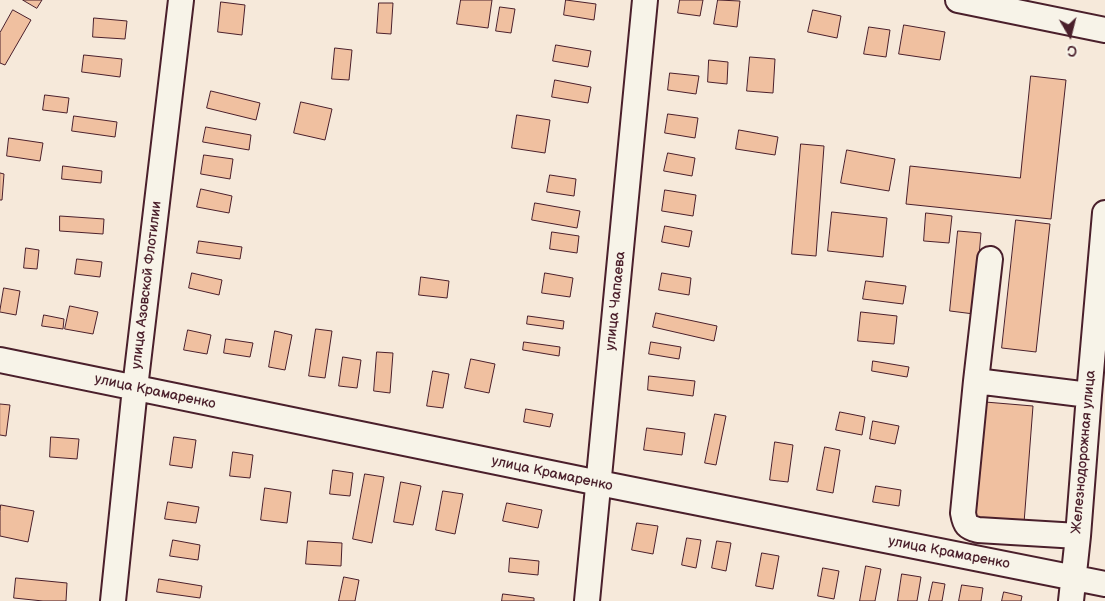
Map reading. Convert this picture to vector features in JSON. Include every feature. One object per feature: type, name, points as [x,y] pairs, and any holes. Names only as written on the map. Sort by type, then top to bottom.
[{"type":"street","name":"улица Азовской Флотилии","points":[[113,601],[135,388],[181,0]]},
{"type":"street","name":"улица Чапаева","points":[[587,601],[646,0]]},
{"type":"street","points":[[958,0],[1105,30]]},
{"type":"street","name":"Железнодорожная улица","points":[[1071,601],[1104,228]]},
{"type":"street","points":[[990,259],[976,381],[963,513],[964,522],[969,528],[978,530],[1078,536]]},
{"type":"street","name":"улица Крамаренко","points":[[0,360],[599,483],[1105,584]]},
{"type":"street","points":[[976,381],[1089,395]]},
{"type":"building","points":[[23,0],[42,0],[37,8]]},
{"type":"building","points":[[461,0],[492,0],[488,28],[457,24]]},
{"type":"building","points":[[566,0],[596,4],[594,20],[564,15]]},
{"type":"building","points":[[680,0],[703,0],[700,16],[678,13]]},
{"type":"building","points":[[718,0],[740,1],[737,27],[714,24]]},
{"type":"building","points":[[221,2],[245,5],[242,35],[218,32]]},
{"type":"building","points":[[379,3],[393,3],[391,34],[377,33]]},
{"type":"building","points":[[500,7],[515,9],[511,33],[496,31]]},
{"type":"building","points":[[13,10],[31,20],[5,65],[0,63],[0,33]]},
{"type":"building","points":[[813,10],[841,16],[837,38],[808,32]]},
{"type":"building","points":[[94,18],[127,21],[125,39],[93,37]]},
{"type":"building","points":[[904,25],[945,32],[940,60],[899,54]]},
{"type":"building","points":[[869,27],[890,30],[886,57],[864,54]]},
{"type":"building","points":[[556,45],[591,51],[588,67],[553,61]]},
{"type":"building","points":[[335,48],[352,50],[349,80],[332,79]]},
{"type":"building","points":[[84,55],[122,59],[120,77],[82,72]]},
{"type":"building","points":[[750,57],[775,59],[773,93],[747,91]]},
{"type":"building","points":[[709,60],[728,62],[727,84],[708,82]]},
{"type":"building","points":[[670,73],[699,76],[696,94],[668,90]]},
{"type":"building","points":[[1031,76],[1066,80],[1051,219],[906,204],[910,166],[1020,178]]},
{"type":"building","points":[[555,80],[591,87],[588,103],[552,97]]},
{"type":"building","points":[[211,91],[260,103],[256,120],[207,108]]},
{"type":"building","points":[[45,95],[69,98],[67,113],[43,110]]},
{"type":"building","points":[[301,102],[332,109],[325,140],[294,133]]},
{"type":"building","points":[[668,114],[698,118],[695,138],[665,133]]},
{"type":"building","points":[[517,115],[550,120],[545,153],[512,148]]},
{"type":"building","points":[[74,116],[117,122],[115,137],[72,131]]},
{"type":"building","points":[[206,127],[251,135],[249,150],[203,142]]},
{"type":"building","points":[[739,130],[778,137],[775,155],[736,149]]},
{"type":"building","points":[[9,138],[43,143],[40,161],[7,156]]},
{"type":"building","points":[[801,144],[824,146],[816,256],[792,254]]},
{"type":"building","points":[[847,150],[895,159],[889,191],[841,183]]},
{"type":"building","points":[[668,153],[695,158],[692,176],[664,171]]},
{"type":"building","points":[[204,155],[233,159],[230,179],[201,174]]},
{"type":"building","points":[[63,166],[102,171],[101,183],[62,179]]},
{"type":"building","points":[[0,173],[4,174],[2,200],[0,200]]},
{"type":"building","points":[[550,175],[576,179],[574,196],[547,192]]},
{"type":"building","points":[[201,189],[232,196],[229,213],[197,207]]},
{"type":"building","points":[[665,190],[696,195],[693,216],[662,211]]},
{"type":"building","points":[[535,203],[580,211],[577,228],[532,220]]},
{"type":"building","points":[[832,212],[887,218],[883,257],[828,251]]},
{"type":"building","points":[[926,213],[952,216],[949,243],[924,241]]},
{"type":"building","points":[[60,216],[104,219],[103,234],[60,231]]},
{"type":"building","points":[[1016,220],[1050,224],[1036,352],[1002,348]]},
{"type":"building","points":[[665,226],[692,231],[689,247],[662,242]]},
{"type":"building","points":[[958,231],[981,233],[974,314],[950,311]]},
{"type":"building","points":[[552,232],[579,236],[577,253],[550,249]]},
{"type":"building","points":[[199,241],[242,247],[240,259],[197,253]]},
{"type":"building","points":[[26,248],[39,250],[37,269],[24,268]]},
{"type":"building","points":[[77,259],[102,262],[100,277],[75,274]]},
{"type":"building","points":[[192,273],[222,280],[219,295],[189,288]]},
{"type":"building","points":[[545,273],[573,278],[570,297],[542,293]]},
{"type":"building","points":[[662,273],[691,278],[689,295],[659,290]]},
{"type":"building","points":[[421,277],[449,281],[447,298],[419,295]]},
{"type":"building","points":[[866,281],[906,286],[903,304],[863,299]]},
{"type":"building","points":[[4,288],[20,291],[16,315],[0,312]]},
{"type":"building","points":[[70,306],[98,312],[93,334],[65,329]]},
{"type":"building","points":[[861,312],[897,316],[894,344],[858,341]]},
{"type":"building","points":[[656,313],[717,326],[714,341],[653,327]]},
{"type":"building","points":[[44,315],[64,319],[63,329],[42,326]]},
{"type":"building","points":[[528,316],[564,321],[563,329],[527,324]]},
{"type":"building","points":[[316,329],[332,331],[325,378],[309,376]]},
{"type":"building","points":[[188,330],[211,335],[207,354],[184,350]]},
{"type":"building","points":[[275,331],[292,335],[285,370],[269,367]]},
{"type":"building","points":[[226,339],[253,343],[250,357],[224,353]]},
{"type":"building","points":[[524,342],[560,347],[559,356],[523,350]]},
{"type":"building","points":[[651,342],[681,347],[679,359],[649,354]]},
{"type":"building","points":[[377,352],[393,353],[390,393],[374,391]]},
{"type":"building","points":[[343,357],[361,360],[357,388],[339,386]]},
{"type":"building","points":[[471,359],[495,364],[489,393],[465,388]]},
{"type":"building","points":[[873,361],[909,367],[907,377],[872,371]]},
{"type":"building","points":[[433,371],[449,374],[443,408],[427,406]]},
{"type":"building","points":[[649,376],[695,381],[693,396],[648,390]]},
{"type":"building","points":[[985,402],[1033,406],[1024,523],[976,519]]},
{"type":"building","points":[[0,404],[10,405],[6,436],[0,435]]},
{"type":"building","points":[[526,409],[553,414],[550,427],[524,422]]},
{"type":"building","points":[[840,412],[865,417],[862,435],[836,430]]},
{"type":"building","points":[[715,414],[726,416],[716,465],[705,463]]},
{"type":"building","points":[[873,421],[899,426],[895,444],[870,439]]},
{"type":"building","points":[[647,428],[685,433],[682,455],[644,450]]},
{"type":"building","points":[[51,437],[79,439],[77,459],[50,457]]},
{"type":"building","points":[[174,437],[196,440],[192,468],[170,465]]},
{"type":"building","points":[[775,442],[793,445],[788,482],[770,480]]},
{"type":"building","points":[[825,447],[840,450],[833,493],[817,490]]},
{"type":"building","points":[[233,452],[253,455],[250,478],[230,476]]},
{"type":"building","points":[[333,470],[353,473],[350,496],[330,494]]},
{"type":"building","points":[[365,474],[384,477],[372,543],[353,539]]},
{"type":"building","points":[[401,482],[421,486],[413,525],[394,522]]},
{"type":"building","points":[[876,486],[901,490],[899,506],[873,502]]},
{"type":"building","points":[[265,488],[291,492],[287,523],[261,520]]},
{"type":"building","points":[[443,491],[463,494],[455,534],[436,530]]},
{"type":"building","points":[[168,502],[199,507],[196,523],[165,519]]},
{"type":"building","points":[[507,503],[542,510],[538,528],[503,521]]},
{"type":"building","points":[[1,505],[34,511],[28,542],[0,536]]},
{"type":"building","points":[[637,523],[658,526],[653,554],[632,550]]},
{"type":"building","points":[[687,538],[701,540],[696,568],[682,565]]},
{"type":"building","points":[[173,540],[200,545],[198,560],[170,556]]},
{"type":"building","points":[[308,541],[342,543],[341,566],[306,564]]},
{"type":"building","points":[[717,541],[731,543],[726,571],[712,568]]},
{"type":"building","points":[[762,553],[779,556],[773,589],[756,586]]},
{"type":"building","points":[[510,558],[539,561],[538,575],[509,572]]},
{"type":"building","points":[[866,566],[881,569],[875,601],[860,601]]},
{"type":"building","points":[[823,568],[839,571],[834,599],[818,596]]},
{"type":"building","points":[[902,574],[921,577],[917,601],[898,601]]},
{"type":"building","points":[[344,577],[359,580],[355,601],[339,601]]},
{"type":"building","points":[[16,578],[67,583],[66,601],[14,598]]},
{"type":"building","points":[[159,579],[202,586],[200,598],[157,592]]},
{"type":"building","points":[[933,582],[945,584],[942,601],[929,601]]},
{"type":"building","points":[[962,585],[983,588],[981,601],[959,601]]},
{"type":"building","points":[[1004,592],[1022,596],[1021,601],[1002,601]]},
{"type":"building","points":[[503,594],[534,598],[534,601],[502,601]]}]
